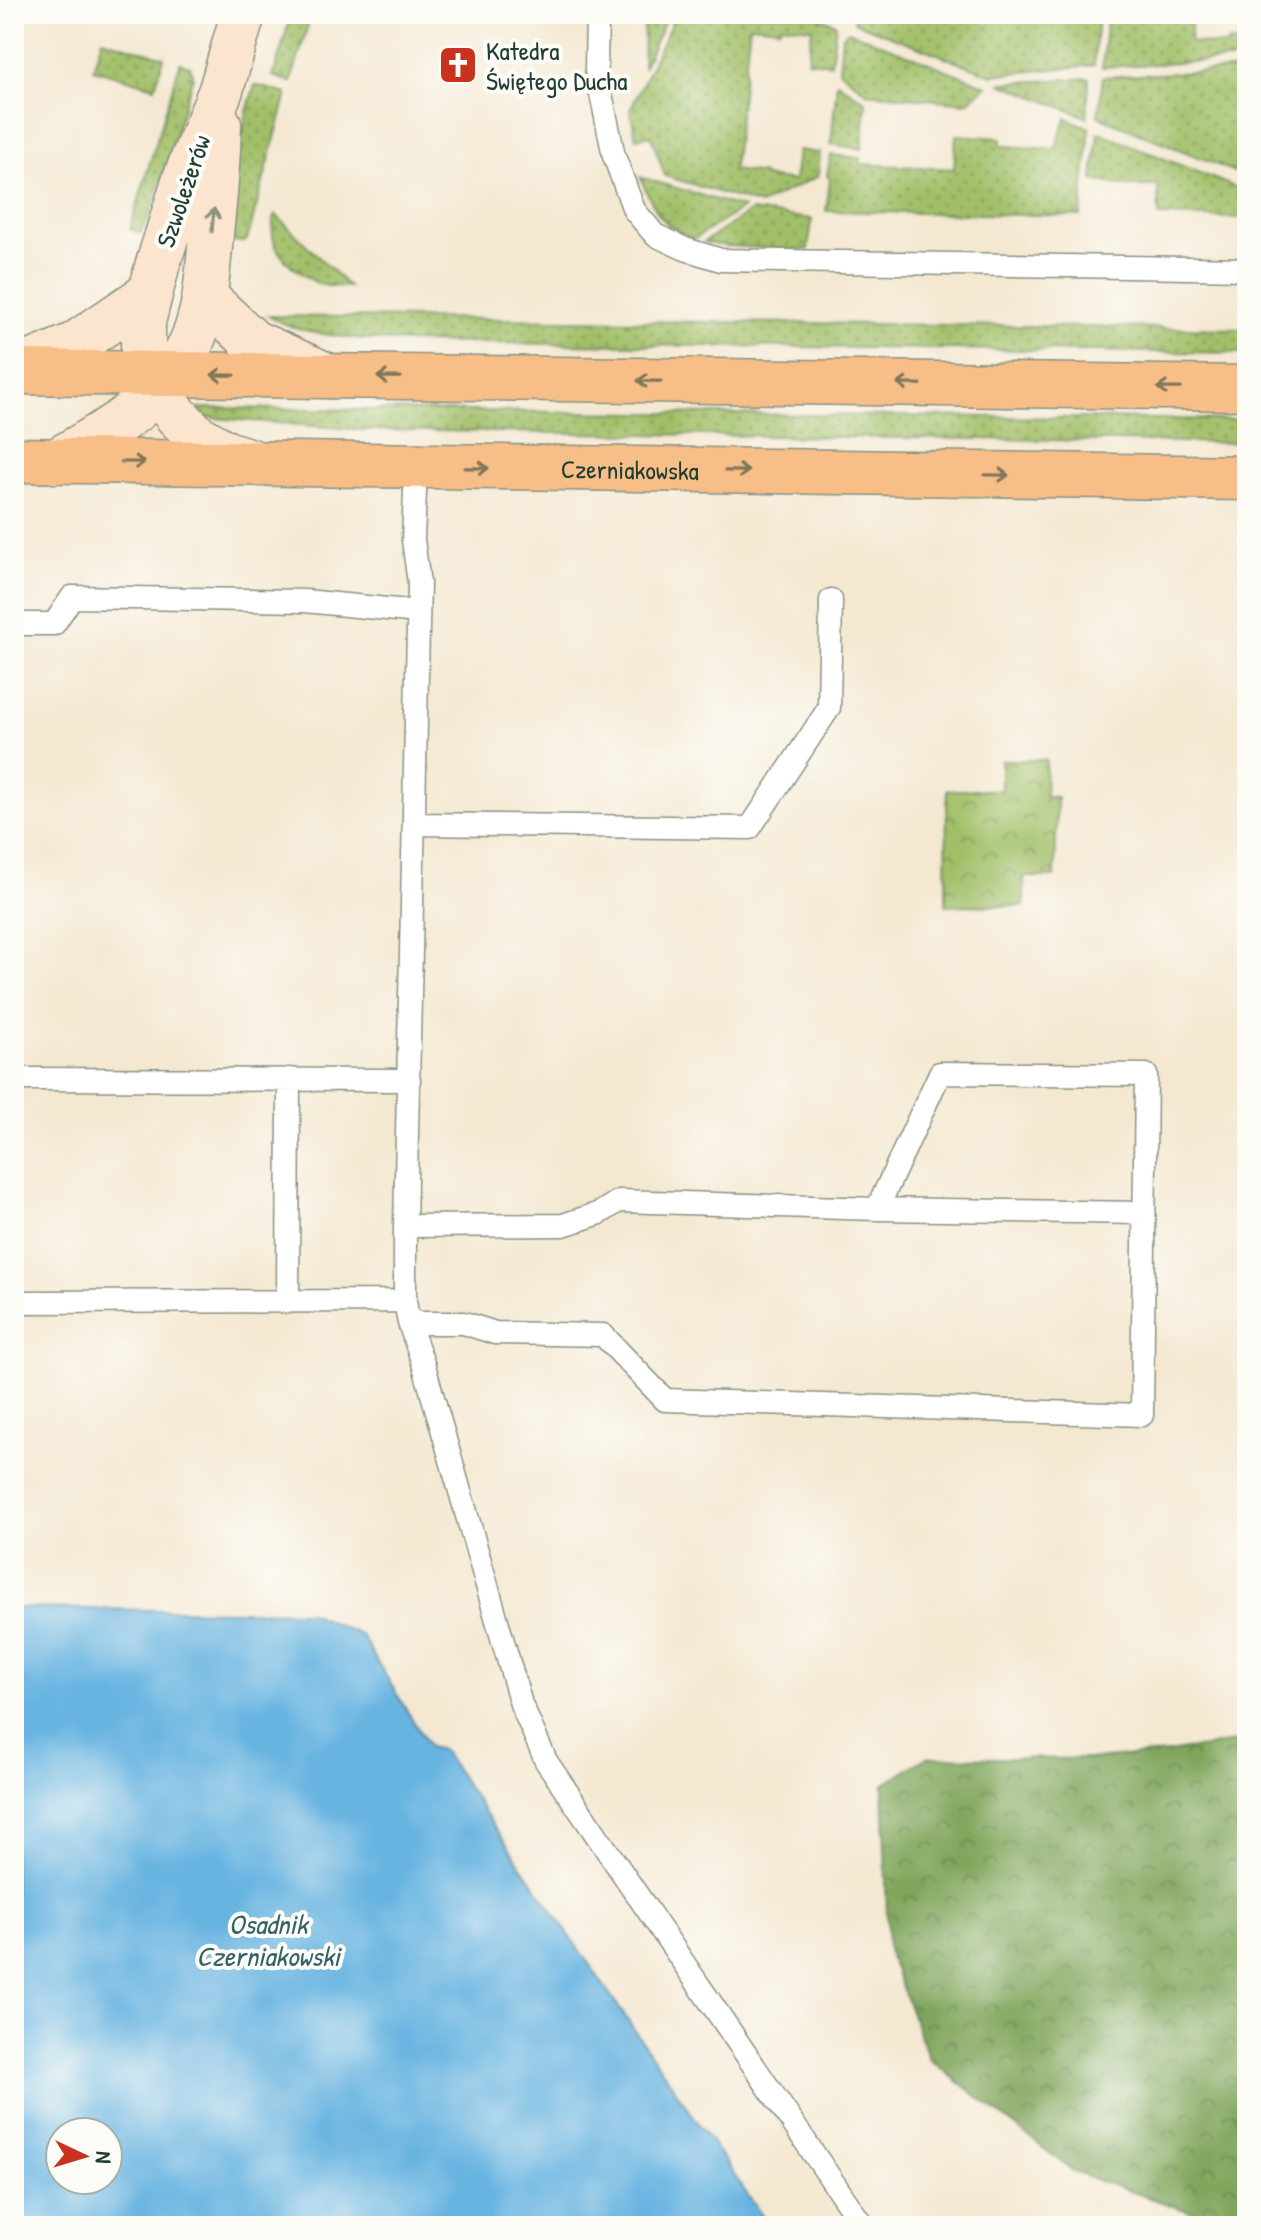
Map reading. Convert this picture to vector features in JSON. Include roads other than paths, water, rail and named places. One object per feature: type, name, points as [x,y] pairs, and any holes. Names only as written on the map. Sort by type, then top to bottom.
[{"type":"main road","points":[[14,371],[160,379],[329,376],[1247,388]]},
{"type":"main road","name":"Czerniakowska","points":[[34,461],[1247,478]]},
{"type":"street","name":"Szwoleżerów","points":[[243,14],[221,90],[184,181],[149,294],[143,322],[143,350],[177,416],[197,436],[226,453],[260,464]]},
{"type":"street","name":"Szwoleżerów","points":[[34,461],[87,443],[118,422],[189,349],[206,298],[218,167],[221,90]]},
{"type":"street","points":[[14,371],[74,345],[149,294]]},
{"type":"street","points":[[206,298],[253,342],[329,376]]},
{"type":"lane","points":[[597,14],[596,70],[614,156],[622,179],[634,210],[655,235],[685,249],[721,260],[1247,269]]},
{"type":"lane","points":[[416,468],[413,540],[419,583],[405,1226],[407,1312],[521,1704],[546,1761],[863,2226]]},
{"type":"lane","points":[[14,624],[54,624],[72,597],[305,601],[418,612]]},
{"type":"lane","points":[[414,824],[750,828],[829,708],[831,600]]},
{"type":"lane","points":[[14,1302],[288,1302],[407,1312],[464,1323],[495,1333],[603,1335],[665,1400],[1142,1415],[1146,1075],[940,1073],[877,1209]]},
{"type":"lane","points":[[14,1079],[409,1080]]},
{"type":"lane","points":[[288,1302],[289,1079]]},
{"type":"lane","points":[[405,1226],[563,1225],[600,1213],[619,1201],[1144,1213]]},
{"type":"water","name":"Osadnik Czerniakowski","points":[[14,1608],[308,1612],[361,1635],[429,1747],[442,1750],[769,2226],[14,2226]]},
{"type":"place","name":"Katedra Świętego Ducha","points":[[458,65]]}]
